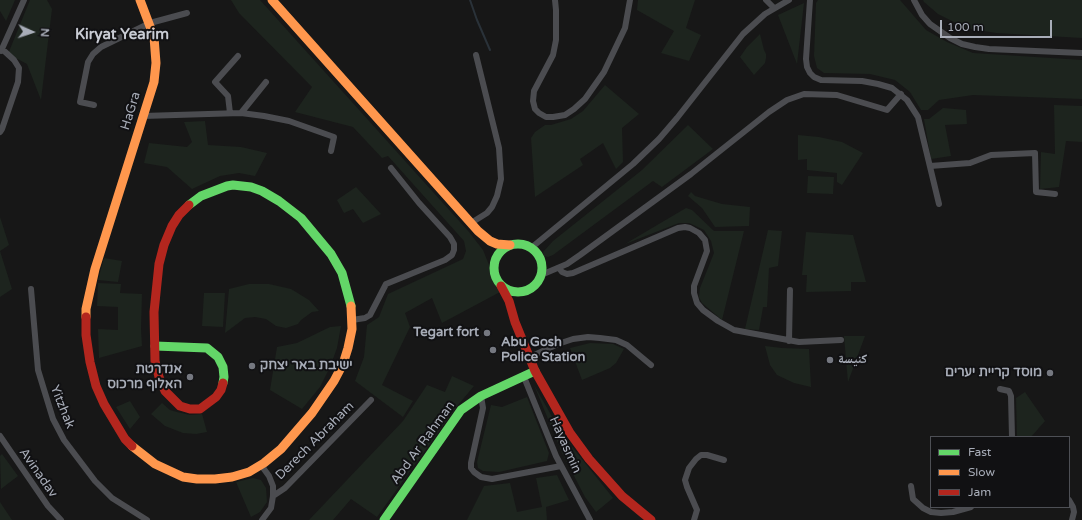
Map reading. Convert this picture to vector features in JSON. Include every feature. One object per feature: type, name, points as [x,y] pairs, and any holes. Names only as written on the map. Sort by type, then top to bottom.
[{"type":"street","points":[[0,132],[18,82],[19,68],[14,60],[1,51],[24,0]]},
{"type":"street","name":"HaGra","points":[[140,0],[154,37],[156,63],[154,82],[107,229],[90,289],[86,309],[86,335],[90,362],[96,386],[115,425],[125,439],[154,464],[183,477],[203,479],[226,478],[249,472],[261,466],[280,449],[312,413],[334,381],[343,364],[348,348],[352,329],[352,320],[351,306],[342,272],[331,254],[301,218],[280,201],[262,191],[246,186],[227,186],[201,196],[191,203],[179,215],[167,239],[159,264],[156,286],[154,346]]},
{"type":"street","points":[[272,0],[478,231],[490,248],[494,268]]},
{"type":"street","points":[[555,0],[556,40],[552,55],[534,91],[533,101],[539,113],[546,117],[565,115],[585,99],[604,72],[625,28],[630,0]]},
{"type":"street","points":[[766,0],[774,8]]},
{"type":"street","points":[[531,248],[633,164],[659,139],[677,118],[743,34],[757,20],[789,0]]},
{"type":"street","points":[[810,0],[806,60],[807,67],[812,76],[821,80],[862,81],[878,84],[892,88],[901,94],[911,105],[918,117],[939,204]]},
{"type":"street","points":[[914,0],[930,24],[950,38],[962,44],[989,49],[1082,53]]},
{"type":"street","points":[[94,105],[80,102],[88,62],[93,54],[101,47],[150,24],[187,13]]},
{"type":"street","points":[[471,223],[487,213],[492,207],[497,196],[501,179],[499,148],[476,55]]},
{"type":"street","points":[[230,113],[228,96],[215,82],[238,56]]},
{"type":"street","points":[[241,113],[266,82]]},
{"type":"street","points":[[540,275],[558,268],[580,255],[691,174],[777,106],[787,100],[804,94],[837,95],[887,110],[901,94]]},
{"type":"street","points":[[143,116],[241,113],[289,121],[334,137],[331,151]]},
{"type":"street","points":[[930,166],[970,163],[991,155],[1035,153],[1036,192],[1055,194]]},
{"type":"street","points":[[352,320],[365,318],[370,315],[386,284],[445,260],[452,255],[454,250],[454,244],[450,237],[419,203],[391,168]]},
{"type":"street","points":[[558,268],[567,274],[572,273],[678,228],[690,228],[696,230],[705,240],[707,251],[694,286],[697,303],[703,310],[734,330],[789,341],[812,342],[842,340]]},
{"type":"street","points":[[478,231],[496,244],[517,244],[531,248],[540,260],[540,275],[538,281],[533,287],[526,290],[513,292],[501,286]]},
{"type":"street","points":[[510,245],[498,254],[495,260],[494,274],[509,301],[535,370],[561,419],[589,459],[622,496],[651,520]]},
{"type":"street","name":"Yitzhak","points":[[31,289],[38,370],[53,419],[64,440],[95,481],[112,498],[147,520]]},
{"type":"street","points":[[519,330],[516,316],[517,304],[526,290]]},
{"type":"street","points":[[789,341],[790,290]]},
{"type":"street","points":[[530,356],[573,339],[588,337],[616,340],[627,345],[651,365]]},
{"type":"street","points":[[154,346],[188,346],[207,348],[218,357],[223,367],[224,377],[221,390],[216,397],[200,409],[190,409],[180,406],[165,391],[159,377],[154,346]]},
{"type":"street","name":"Abd Ar Rahman","points":[[384,520],[457,415],[465,406],[481,396],[524,377],[535,370]]},
{"type":"street","name":"Hayasmin","points":[[524,377],[556,456],[590,520]]},
{"type":"street","points":[[1000,389],[1009,391],[1011,396],[1012,436]]},
{"type":"street","points":[[481,396],[483,408],[471,463],[471,468],[474,472],[481,477],[492,479],[561,466]]},
{"type":"street","name":"Derech Abraham","points":[[273,496],[285,488],[371,400]]},
{"type":"street","name":"Avinadav","points":[[0,436],[48,506],[61,520]]},
{"type":"street","points":[[694,520],[697,510],[686,487],[685,480],[689,468],[701,455],[707,455],[724,460]]},
{"type":"street","points":[[261,466],[269,476],[273,486],[271,508],[262,520]]},
{"type":"street","points":[[911,486],[913,499],[931,512],[941,514],[967,508]]},
{"type":"street","points":[[1070,502],[1074,512],[1072,520]]},
{"type":"shaded area","points":[[0,0],[15,0],[6,21],[0,11]]},
{"type":"shaded area","points":[[30,0],[47,0],[52,9],[41,100],[27,64],[8,54]]},
{"type":"shaded area","points":[[231,0],[260,0],[469,232],[483,250],[500,292],[442,323],[432,298],[405,313],[410,327],[382,385],[413,401],[403,417],[355,381],[364,357],[367,325],[379,317],[388,294],[463,259],[466,251],[464,241],[388,156],[382,158],[353,127],[295,112],[312,87],[239,13]]},
{"type":"shaded area","points":[[638,0],[695,0],[686,28],[701,35],[689,61],[661,53],[674,31],[637,10]]},
{"type":"shaded area","points":[[818,0],[900,0],[926,30],[947,42],[973,53],[1082,60],[1082,99],[973,95],[939,100],[928,110],[921,110],[910,92],[895,80],[870,74],[824,73],[817,68],[814,56],[816,3]]},
{"type":"shaded area","points":[[923,0],[1082,0],[1082,38],[996,33],[966,28],[938,14]]},
{"type":"shaded area","points":[[804,3],[797,64],[778,15]]},
{"type":"shaded area","points":[[760,34],[766,58],[765,63],[754,75],[740,57],[747,47]]},
{"type":"shaded area","points":[[605,85],[639,114],[622,128],[623,162],[616,169],[603,143],[580,159],[583,165],[535,197],[531,138],[535,132],[545,125],[551,125],[571,119],[583,111]]},
{"type":"shaded area","points":[[1054,105],[1082,106],[1082,142],[1066,141],[1059,187],[1040,189],[1041,152],[1055,154]]},
{"type":"shaded area","points":[[943,108],[966,110],[967,124],[945,125],[951,156],[931,159],[924,119],[929,119]]},
{"type":"shaded area","points":[[205,121],[208,145],[241,147],[267,153],[255,176],[239,173],[220,176],[192,189],[167,167],[144,163],[149,143],[187,147],[192,142],[184,122]]},
{"type":"shaded area","points":[[688,125],[713,149],[662,187],[653,181],[553,255],[548,257],[544,256],[543,252],[553,241],[642,170]]},
{"type":"shaded area","points":[[798,135],[819,137],[842,142],[863,153],[842,185],[837,182],[837,173],[807,170],[807,159],[798,160]]},
{"type":"shaded area","points":[[808,176],[834,177],[833,194],[807,193]]},
{"type":"shaded area","points":[[356,187],[381,214],[363,223],[353,209],[344,213],[337,200]]},
{"type":"shaded area","points":[[691,192],[695,196],[722,204],[750,207],[749,226],[715,227],[702,208],[688,196]]},
{"type":"shaded area","points":[[686,208],[692,210],[714,231],[744,231],[722,320],[702,303],[699,297],[700,288],[714,253],[711,241],[704,230],[689,223],[679,223],[625,244]]},
{"type":"shaded area","points":[[0,217],[9,245],[0,251]]},
{"type":"shaded area","points":[[768,230],[782,231],[778,266],[769,268],[767,307],[763,307],[759,330],[745,329]]},
{"type":"shaded area","points":[[806,232],[853,235],[866,282],[851,282],[851,291],[806,292],[807,275],[802,275]]},
{"type":"shaded area","points":[[0,251],[12,289],[0,297]]},
{"type":"shaded area","points":[[104,258],[122,261],[118,282],[98,280]]},
{"type":"shaded area","points":[[98,283],[121,284],[120,293],[142,294],[142,346],[99,358],[98,329],[118,330],[118,307],[97,306]]},
{"type":"shaded area","points":[[249,284],[269,284],[291,289],[309,300],[319,311],[312,312],[298,324],[286,328],[276,326],[266,319],[255,317],[245,318],[225,333],[229,289]]},
{"type":"shaded area","points":[[204,293],[225,293],[223,327],[202,326]]},
{"type":"shaded area","points":[[341,326],[337,348],[330,367],[320,387],[302,409],[270,390],[277,347],[297,343],[330,327]]},
{"type":"shaded area","points":[[844,336],[865,336],[848,382]]},
{"type":"shaded area","points":[[590,343],[613,344],[624,349],[616,363],[610,368],[582,380],[570,348]]},
{"type":"shaded area","points":[[765,346],[809,349],[811,387],[794,383],[777,375],[770,365]]},
{"type":"shaded area","points":[[452,376],[474,386],[458,405],[377,517],[351,499],[333,520],[309,520],[403,421],[427,385],[445,392]]},
{"type":"shaded area","points":[[534,385],[555,422],[573,448],[613,498],[596,512],[585,497],[562,453]]},
{"type":"shaded area","points":[[1025,392],[1045,421],[1032,436],[1017,436],[1016,398]]},
{"type":"shaded area","points":[[527,397],[549,453],[547,461],[499,472],[483,471],[478,468],[477,462],[491,405],[502,407]]},
{"type":"shaded area","points":[[130,401],[140,417],[130,429],[116,407]]},
{"type":"shaded area","points":[[162,403],[170,410],[177,412],[190,415],[202,414],[207,432],[196,434],[183,433],[165,426],[151,414]]},
{"type":"shaded area","points":[[2,454],[18,476],[1,489],[0,456]]},
{"type":"shaded area","points":[[557,475],[569,500],[546,507],[547,520],[467,520],[484,486],[510,483],[517,512],[542,507],[536,478]]},
{"type":"shaded area","points":[[253,478],[261,480],[266,488],[267,502],[260,512],[251,517],[236,482]]},
{"type":"shaded area","points":[[0,502],[12,520],[0,520]]},
{"type":"waterway","points":[[470,0],[490,50]]},
{"type":"traffic: fast","points":[[189,205],[201,196],[233,185],[251,187],[262,191],[279,201],[301,218],[331,254],[342,273],[351,306]]},
{"type":"traffic: fast","points":[[518,244],[527,246],[535,251],[540,259],[542,268],[540,277],[535,285],[527,290],[518,292],[509,290],[501,285],[496,277],[494,268],[496,259],[501,251],[509,246],[518,244]]},
{"type":"traffic: fast","points":[[155,346],[207,348],[218,357],[223,367],[223,383]]},
{"type":"traffic: fast","points":[[384,520],[461,410],[481,396],[535,371]]},
{"type":"traffic: slow","points":[[86,317],[86,309],[95,269],[154,82],[156,63],[154,37],[140,0]]},
{"type":"traffic: slow","points":[[272,0],[478,231],[490,241],[497,244],[510,245]]},
{"type":"traffic: slow","points":[[132,446],[155,464],[183,477],[197,479],[232,477],[249,472],[264,463],[281,449],[312,413],[334,381],[343,364],[348,348],[352,329],[351,306]]},
{"type":"traffic: jam","points":[[189,205],[179,215],[172,226],[164,245],[159,264],[154,312],[155,361],[159,377],[165,391],[180,406],[190,409],[200,409],[216,397],[221,390],[223,383]]},
{"type":"traffic: jam","points":[[501,286],[509,301],[515,322],[535,371],[570,433],[589,459],[622,496],[651,520]]},
{"type":"traffic: jam","points":[[86,317],[86,335],[90,362],[96,386],[104,404],[125,439],[132,446]]},
{"type":"place","name":"Tegart fort","points":[[487,333]]},
{"type":"place","name":"Abu Gosh Police Station","points":[[493,350]]},
{"type":"place","name":"كنيسة","points":[[830,360]]},
{"type":"place","name":"ישיבת באר יצחק","points":[[252,366]]},
{"type":"place","name":"מוסד קריית יערים","points":[[1050,373]]},
{"type":"place","name":"אנדרטת האלוף מרכוס","points":[[190,377]]},
{"type":"district","name":"Kiryat Yearim","points":[[122,35]]}]
